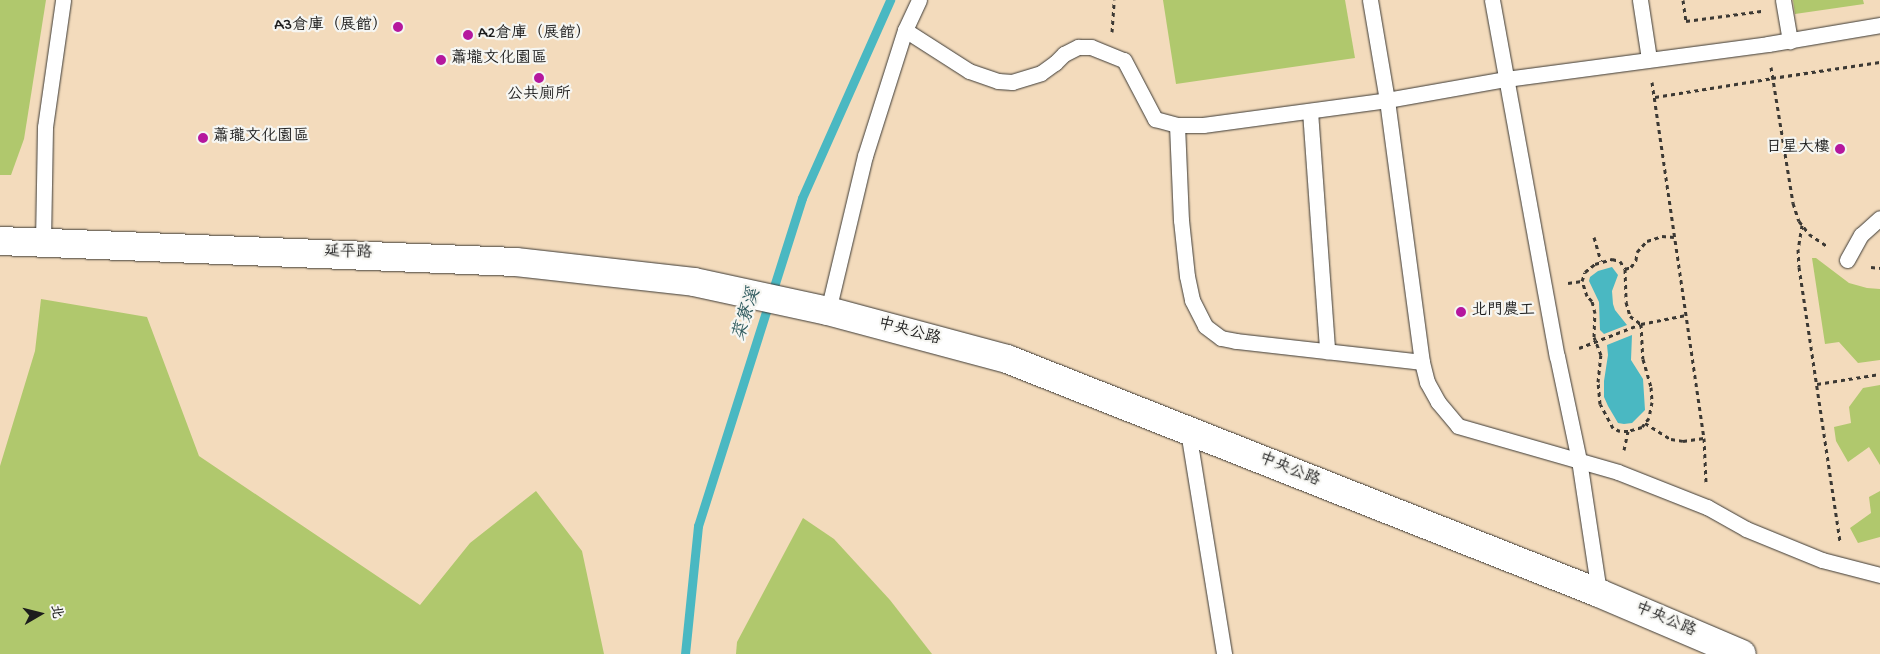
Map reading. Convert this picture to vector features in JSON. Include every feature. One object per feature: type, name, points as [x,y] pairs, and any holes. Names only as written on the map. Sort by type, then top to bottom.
[{"type":"main road","name":"延平路","points":[[0,241],[516,262],[694,282],[828,312]]},
{"type":"main road","name":"中央公路","points":[[828,312],[1007,359],[1599,593],[1742,654]]},
{"type":"lane","points":[[43,242],[45,127],[63,0]]},
{"type":"lane","points":[[828,312],[865,156],[905,30],[919,0]]},
{"type":"lane","points":[[1370,0],[1387,100],[1422,362],[1427,382],[1438,402],[1458,426],[1548,454],[1579,460],[1618,472],[1706,507],[1746,529],[1822,560],[1880,575]]},
{"type":"lane","points":[[1492,0],[1557,356],[1579,460],[1599,593]]},
{"type":"lane","points":[[1640,0],[1649,59]]},
{"type":"lane","points":[[1784,4],[1790,40]]},
{"type":"lane","points":[[905,30],[969,71],[998,81],[1012,82],[1041,73],[1055,64],[1064,54],[1078,47],[1091,47],[1124,60],[1155,119],[1176,125],[1203,125],[1387,100],[1506,79],[1768,44],[1880,25]]},
{"type":"lane","points":[[1310,111],[1328,351]]},
{"type":"lane","points":[[1176,125],[1181,220],[1187,276],[1192,300],[1205,326],[1220,338],[1236,341],[1422,362]]},
{"type":"lane","points":[[1847,260],[1861,236],[1880,218]]},
{"type":"lane","points":[[1188,431],[1224,654]]},
{"type":"path","points":[[1107,53],[1113,25],[1114,0]]},
{"type":"path","points":[[1683,0],[1686,21],[1784,4]]},
{"type":"path","points":[[1768,44],[1793,204],[1802,225],[1809,234],[1853,264],[1880,268]]},
{"type":"path","points":[[1649,59],[1704,438],[1706,507]]},
{"type":"path","points":[[1655,97],[1880,62]]},
{"type":"path","points":[[1802,225],[1798,249],[1799,267],[1841,546]]},
{"type":"path","points":[[1594,237],[1601,261]]},
{"type":"path","points":[[1626,269],[1631,267],[1636,260],[1637,252],[1647,241],[1655,237],[1674,237]]},
{"type":"path","points":[[1612,259],[1620,261],[1626,269],[1626,302],[1630,316],[1641,324],[1643,359],[1651,387],[1652,402],[1645,424],[1636,430],[1620,431],[1613,428],[1600,404],[1598,382],[1600,355],[1593,331],[1592,301],[1587,296],[1582,280],[1585,272],[1601,261],[1612,259]]},
{"type":"path","points":[[1557,356],[1641,324],[1686,315]]},
{"type":"path","points":[[1817,384],[1880,374]]},
{"type":"path","points":[[1645,424],[1671,439],[1683,441],[1704,438]]},
{"type":"green space","points":[[0,0],[46,0],[24,139],[11,175],[0,175]]},
{"type":"green space","points":[[1163,0],[1345,0],[1355,58],[1176,84]]},
{"type":"green space","points":[[1793,0],[1863,0],[1864,4],[1795,14]]},
{"type":"green space","points":[[1812,258],[1816,258],[1849,283],[1880,289],[1880,360],[1858,363],[1839,342],[1825,344]]},
{"type":"green space","points":[[41,299],[147,317],[199,456],[420,605],[470,543],[536,491],[582,551],[604,654],[0,654],[0,466],[35,351]]},
{"type":"green space","points":[[1880,385],[1880,465],[1869,447],[1848,462],[1836,441],[1834,427],[1851,423],[1849,407],[1863,388]]},
{"type":"green space","points":[[1880,491],[1880,537],[1858,543],[1850,528],[1871,513],[1869,497]]},
{"type":"green space","points":[[803,518],[834,539],[890,600],[932,654],[736,654],[737,642]]},
{"type":"water","points":[[1612,267],[1618,275],[1612,291],[1613,304],[1615,310],[1627,325],[1604,334],[1600,330],[1599,302],[1589,281],[1590,277],[1598,271]]},
{"type":"water","points":[[1632,335],[1631,360],[1643,379],[1645,410],[1632,423],[1624,424],[1618,423],[1604,397],[1604,381],[1608,355],[1607,345]]},
{"type":"waterway","name":"菜寮溪","points":[[685,654],[698,526],[802,198],[890,0]]},
{"type":"place","name":"A3倉庫（展館）","points":[[398,27]]},
{"type":"place","name":"A2倉庫（展館）","points":[[468,35]]},
{"type":"place","name":"蕭壠文化園區","points":[[441,60]]},
{"type":"place","name":"公共廁所","points":[[539,78]]},
{"type":"place","name":"蕭瓏文化園區","points":[[203,138]]},
{"type":"place","name":"日星大樓","points":[[1840,149]]},
{"type":"place","name":"北門農工","points":[[1461,312]]}]
